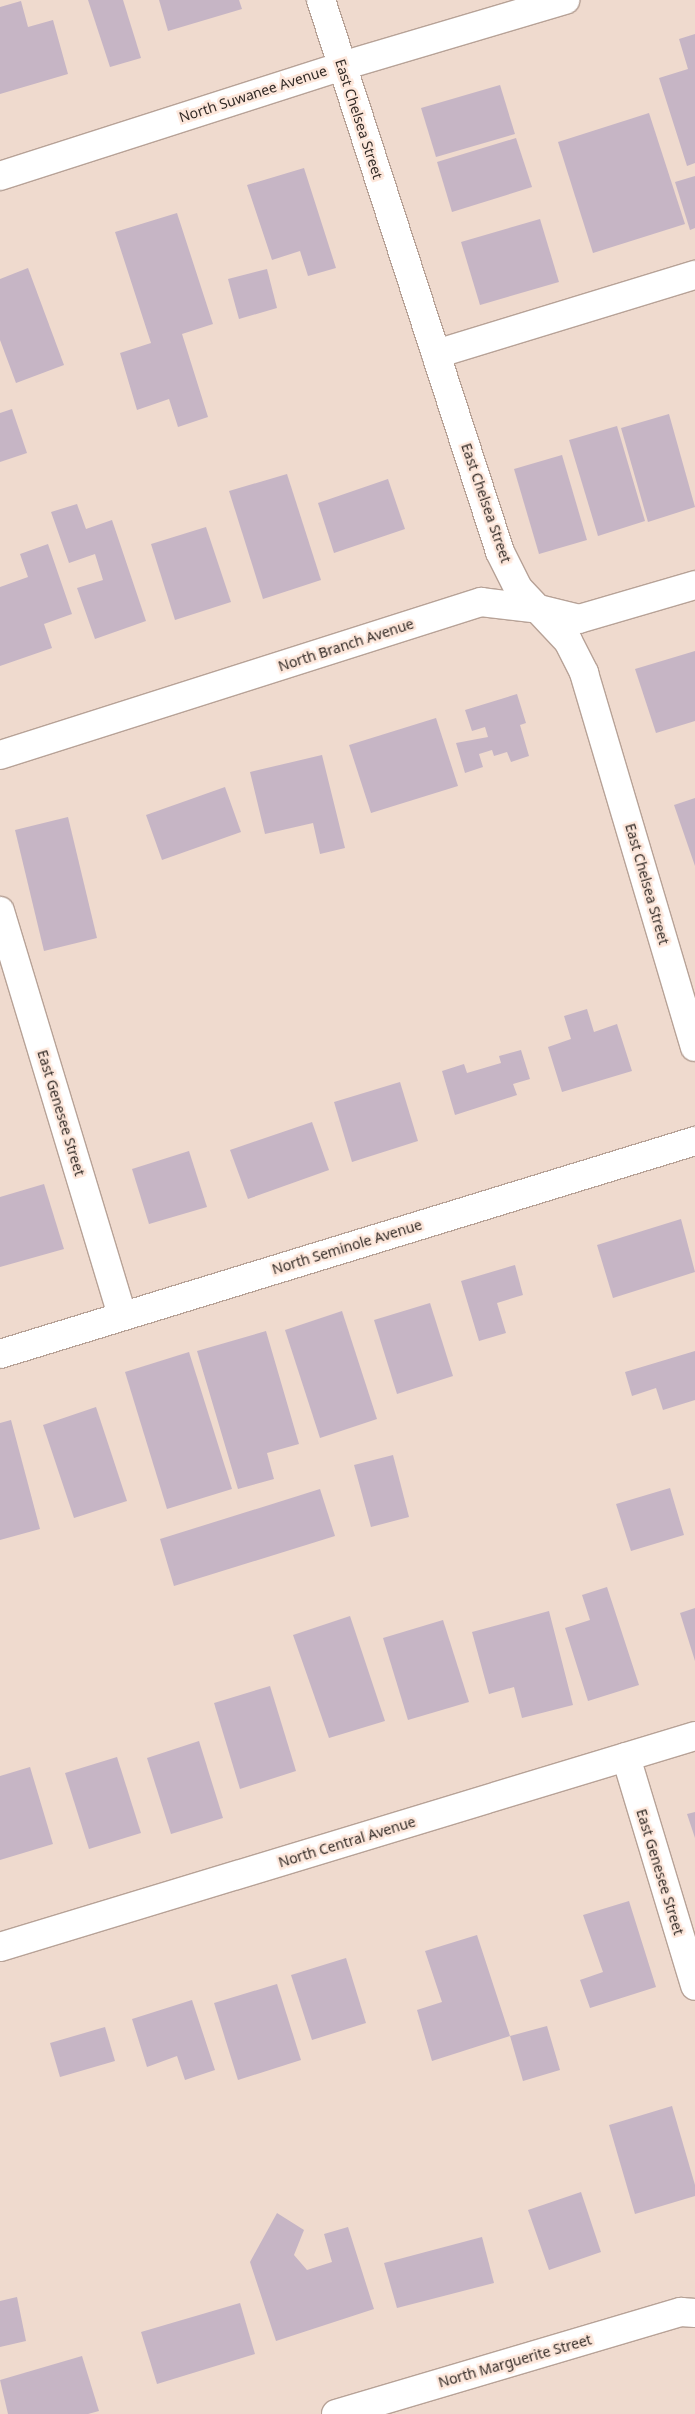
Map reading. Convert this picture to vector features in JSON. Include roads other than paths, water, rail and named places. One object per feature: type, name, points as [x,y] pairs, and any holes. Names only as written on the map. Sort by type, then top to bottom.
[{"type":"street","name":"East Chelsea Street","points":[[321,0],[500,552],[518,588],[539,608],[568,641],[584,673],[695,1047]]},
{"type":"street","name":"North Suwanee Avenue","points":[[0,176],[342,66],[565,0]]},
{"type":"street","points":[[436,354],[695,274]]},
{"type":"street","name":"North Branch Avenue","points":[[0,754],[481,602],[539,608],[580,619],[695,585]]},
{"type":"street","name":"East Genesee Street","points":[[0,911],[122,1316]]},
{"type":"street","name":"North Seminole Avenue","points":[[0,1354],[695,1141]]},
{"type":"street","name":"North Central Avenue","points":[[0,1947],[695,1736]]},
{"type":"street","name":"East Genesee Street","points":[[626,1757],[695,1986]]},
{"type":"street","name":"North Marguerite Street","points":[[336,2414],[690,2311]]}]
